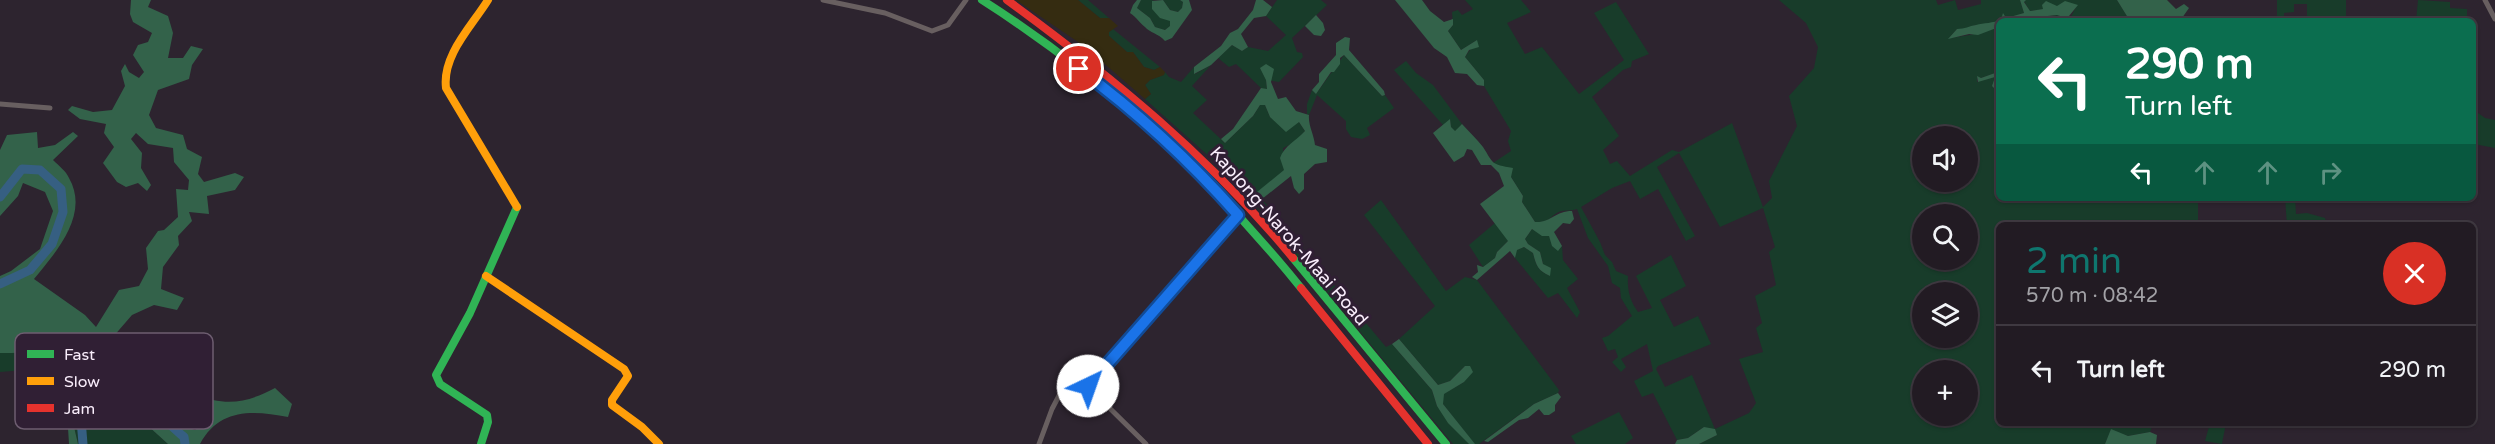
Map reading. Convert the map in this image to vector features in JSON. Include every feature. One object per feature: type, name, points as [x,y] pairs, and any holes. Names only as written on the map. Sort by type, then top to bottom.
[{"type":"main road","points":[[482,444],[488,422],[487,415],[440,384],[436,375],[470,313],[514,217],[516,204],[446,88],[444,79],[444,73],[458,47],[488,0]]},
{"type":"main road","points":[[982,0],[1020,24],[1119,100],[1209,182],[1290,274],[1428,444]]},
{"type":"main road","name":"Kaplong-Narok-Maai Road","points":[[1006,0],[1071,46],[1208,164],[1288,252],[1446,444]]},
{"type":"main road","points":[[486,276],[624,369],[628,376],[612,400],[612,405],[642,427],[658,444]]},
{"type":"street","points":[[824,0],[885,13],[932,31],[948,25],[966,0]]},
{"type":"street","points":[[2485,0],[2495,19]]},
{"type":"street","points":[[1064,58],[1071,46]]},
{"type":"street","points":[[0,104],[50,108]]},
{"type":"street","points":[[1147,127],[1156,118]]},
{"type":"street","points":[[1088,386],[1238,215]]},
{"type":"street","points":[[1039,444],[1052,409],[1071,372],[1076,372],[1142,443]]},
{"type":"green space","points":[[131,0],[151,0],[148,7],[168,16],[173,33],[168,58],[183,58],[191,46],[203,49],[192,65],[189,79],[158,90],[149,115],[156,128],[183,135],[187,149],[202,157],[198,174],[204,182],[235,173],[244,177],[235,190],[207,196],[209,214],[189,212],[192,221],[178,236],[179,245],[163,267],[161,289],[184,298],[177,310],[154,305],[132,315],[116,333],[15,333],[15,353],[0,353],[0,276],[11,271],[40,249],[53,211],[45,192],[23,183],[18,196],[0,216],[0,150],[7,135],[37,132],[38,148],[55,145],[73,132],[78,136],[53,160],[68,175],[74,192],[73,219],[60,245],[34,279],[85,315],[96,327],[119,290],[139,286],[148,269],[146,248],[158,231],[164,230],[178,217],[176,189],[188,190],[189,180],[174,162],[173,148],[148,144],[136,133],[131,139],[142,153],[141,168],[151,185],[147,191],[138,183],[126,187],[117,182],[103,163],[114,147],[104,133],[106,124],[80,119],[68,110],[72,106],[93,112],[112,110],[125,86],[121,71],[125,64],[129,72],[139,78],[144,72],[133,55],[138,45],[148,42],[152,33],[133,22],[130,14]]},
{"type":"green space","points":[[1078,0],[1088,0],[1109,18],[1100,18]]},
{"type":"green space","points":[[1137,0],[1141,0],[1137,8],[1150,18],[1155,27],[1165,30],[1170,26],[1170,21],[1160,18],[1152,9],[1152,1],[1163,0],[1170,10],[1178,12],[1183,2],[1180,0],[1189,0],[1192,10],[1172,38],[1165,41],[1147,29],[1130,13]]},
{"type":"green space","points":[[1141,0],[1154,0],[1152,1],[1170,20],[1170,26],[1165,30],[1155,27],[1150,18],[1137,8]]},
{"type":"green space","points":[[1163,0],[1180,0],[1183,2],[1182,8],[1178,12],[1170,10]]},
{"type":"green space","points":[[1256,0],[1263,0],[1272,7],[1266,16],[1254,18],[1241,34],[1248,47],[1242,51],[1232,45],[1211,65],[1194,74],[1194,67],[1221,46],[1230,33],[1238,29],[1253,10]]},
{"type":"green space","points":[[1277,0],[1321,0],[1327,5],[1292,38],[1297,52],[1302,53],[1303,57],[1279,82],[1266,80],[1267,90],[1261,88],[1236,64],[1229,67],[1218,58],[1232,45],[1242,51],[1248,47],[1268,51],[1286,35],[1266,16]]},
{"type":"green space","points":[[1395,0],[1422,0],[1430,11],[1444,22],[1453,19],[1453,25],[1448,31],[1461,50],[1477,40],[1479,47],[1469,50],[1465,57],[1484,80],[1484,86],[1477,85],[1467,74],[1455,73],[1447,57],[1434,48]]},
{"type":"green space","points":[[1465,0],[1521,0],[1531,12],[1507,23],[1525,54],[1542,47],[1579,94],[1624,60],[1594,13],[1616,2],[1649,54],[1632,61],[1631,67],[1623,70],[1592,97],[1619,136],[1603,150],[1610,164],[1617,161],[1630,176],[1672,150],[1679,152],[1732,123],[1763,207],[1772,198],[1769,181],[1797,126],[1789,96],[1814,68],[1818,47],[1806,23],[1779,0],[1936,0],[1938,5],[1955,0],[1958,10],[1981,4],[1981,0],[2020,0],[2024,13],[2008,18],[1996,18],[1996,22],[1975,25],[1969,29],[1957,29],[1949,38],[1996,28],[1995,73],[1981,78],[1977,77],[1977,82],[1996,76],[1992,86],[1996,90],[1996,201],[2198,201],[2198,222],[1996,222],[1996,426],[2152,426],[2150,432],[2128,436],[2111,430],[2105,444],[1699,444],[1717,435],[1704,427],[1688,438],[1677,440],[1653,393],[1642,397],[1634,381],[1653,371],[1647,344],[1621,359],[1626,367],[1621,372],[1612,362],[1618,357],[1615,349],[1608,351],[1602,338],[1608,336],[1632,316],[1621,298],[1620,288],[1612,283],[1608,266],[1588,238],[1577,209],[1558,212],[1548,220],[1535,222],[1522,202],[1523,196],[1511,177],[1493,163],[1511,151],[1508,141],[1511,131],[1484,86],[1484,80],[1465,57],[1477,40],[1461,50],[1448,31],[1453,25],[1452,12],[1458,10],[1462,15],[1473,9]],"holes":[[[1679,153],[1720,227],[1763,208],[1775,247],[1769,252],[1776,285],[1755,296],[1762,323],[1756,328],[1763,352],[1739,359],[1756,403],[1749,413],[1715,429],[1692,375],[1665,387],[1656,369],[1658,366],[1711,344],[1698,316],[1674,327],[1660,300],[1686,286],[1671,255],[1636,276],[1652,308],[1638,312],[1630,295],[1628,276],[1616,271],[1612,262],[1605,255],[1581,207],[1612,188],[1630,181],[1640,199],[1658,189],[1686,241],[1695,236],[1657,167]]]},
{"type":"green space","points":[[2020,0],[2026,0],[2024,2],[2030,11],[2043,9],[2042,5],[2046,1],[2057,6],[2065,1],[2078,5],[2069,18],[2057,15],[2006,18],[2024,13]]},
{"type":"green space","points":[[2117,0],[2128,18],[2070,18],[2077,5],[2030,11],[2024,1]]},
{"type":"green space","points":[[2117,0],[2167,0],[2176,9],[2184,4],[2189,8],[2182,18],[2128,18]]},
{"type":"green space","points":[[2277,0],[2346,0],[2346,18],[2307,18],[2307,4],[2294,4],[2294,12],[2284,13],[2284,18],[2277,18]]},
{"type":"green space","points":[[2418,0],[2450,2],[2450,8],[2467,9],[2467,18],[2416,18]]},
{"type":"green space","points":[[1316,15],[1323,23],[1325,30],[1321,36],[1314,35],[1305,26]]},
{"type":"green space","points":[[2057,15],[2063,18],[2036,18]]},
{"type":"green space","points":[[1995,22],[1996,28],[1978,35],[1969,34],[1948,39],[1957,29]]},
{"type":"green space","points":[[1113,29],[1160,67],[1154,70],[1144,67],[1133,52],[1127,52],[1109,36],[1109,32]]},
{"type":"green space","points":[[1345,37],[1350,38],[1349,50],[1385,95],[1382,96],[1344,55],[1340,58],[1340,64],[1334,72],[1331,72],[1316,94],[1312,90],[1319,82],[1319,74],[1336,55],[1336,43]]},
{"type":"green space","points":[[1344,55],[1382,96],[1385,95],[1394,108],[1367,128],[1370,135],[1362,139],[1351,137],[1346,129],[1346,121],[1317,95],[1309,115],[1307,114],[1307,104],[1312,90],[1316,94]]},
{"type":"green space","points":[[1406,61],[1416,73],[1433,85],[1462,124],[1455,132],[1450,120],[1443,125],[1394,70]]},
{"type":"green space","points":[[1266,64],[1274,69],[1271,82],[1278,99],[1286,97],[1296,111],[1309,115],[1315,145],[1327,149],[1327,162],[1315,164],[1304,174],[1304,189],[1299,194],[1294,188],[1291,176],[1262,199],[1257,192],[1284,170],[1280,158],[1282,154],[1305,131],[1299,122],[1286,132],[1270,117],[1265,105],[1260,105],[1253,116],[1225,143],[1221,139],[1233,129],[1261,88],[1267,89],[1266,80],[1260,68]]},
{"type":"green space","points":[[1211,65],[1192,86],[1207,100],[1193,113],[1225,143],[1253,116],[1260,105],[1265,105],[1270,117],[1299,122],[1305,131],[1295,142],[1283,148],[1285,170],[1257,193],[1386,347],[1392,344],[1432,390],[1437,406],[1469,444],[1453,444],[1260,211],[1212,159],[1145,99],[1151,94],[1145,85],[1165,72],[1169,77],[1181,82],[1194,67],[1195,74]]},
{"type":"green space","points":[[1996,68],[1996,90],[1992,86],[1995,77],[1978,82],[1977,76],[1981,78],[1995,73]]},
{"type":"green space","points":[[2476,111],[2485,118],[2495,120],[2495,148],[2476,144]]},
{"type":"green space","points":[[1450,119],[1451,127],[1455,131],[1462,124],[1481,144],[1491,160],[1513,168],[1511,177],[1523,196],[1522,202],[1535,222],[1545,221],[1561,213],[1572,211],[1574,219],[1570,224],[1563,223],[1554,232],[1562,246],[1558,251],[1552,246],[1549,236],[1542,236],[1532,229],[1525,239],[1528,244],[1540,252],[1543,264],[1551,268],[1550,276],[1540,270],[1533,253],[1524,247],[1517,250],[1515,258],[1510,251],[1477,280],[1472,277],[1478,272],[1477,265],[1483,267],[1495,258],[1497,252],[1508,241],[1480,204],[1504,186],[1499,173],[1491,165],[1481,165],[1472,150],[1467,149],[1464,156],[1454,162],[1433,133]]},
{"type":"green space","points":[[1381,200],[1446,291],[1465,277],[1477,280],[1559,390],[1558,393],[1534,404],[1479,444],[1474,444],[1443,404],[1443,394],[1464,382],[1465,366],[1450,381],[1438,385],[1399,339],[1435,306],[1364,215]]},
{"type":"green space","points":[[2285,201],[2295,201],[2296,214],[2307,213],[2325,218],[2326,222],[2287,222]]},
{"type":"green space","points":[[1495,223],[1509,240],[1497,252],[1495,258],[1483,267],[1469,245]]},
{"type":"green space","points":[[1532,229],[1549,236],[1559,250],[1562,246],[1563,260],[1578,279],[1567,288],[1580,312],[1577,318],[1558,293],[1548,298],[1515,258],[1516,250],[1524,247],[1533,253],[1540,270],[1550,276],[1543,264],[1540,252],[1528,244],[1525,239]]},
{"type":"green space","points":[[1399,339],[1438,385],[1450,381],[1465,366],[1470,366],[1473,372],[1464,382],[1444,394],[1443,404],[1475,444],[1469,444],[1448,423],[1437,406],[1432,390],[1392,344]]},
{"type":"green space","points":[[0,353],[15,353],[15,371],[0,372]]},
{"type":"green space","points":[[275,388],[292,404],[288,417],[262,413],[238,414],[213,428],[213,400],[229,402],[245,400]]},
{"type":"green space","points":[[1558,393],[1561,397],[1555,405],[1555,411],[1549,415],[1544,415],[1539,409],[1488,442],[1484,441],[1534,404]]},
{"type":"green space","points":[[1619,412],[1633,438],[1625,444],[1576,444],[1571,436]]},
{"type":"green space","points":[[2209,426],[2225,426],[2222,444],[2205,441]]},
{"type":"green space","points":[[1704,427],[1715,429],[1717,435],[1699,444],[1675,444],[1677,440],[1688,438]]},
{"type":"green space","points":[[68,429],[74,429],[78,444],[69,444]]},
{"type":"green space","points":[[74,429],[151,429],[168,444],[78,444]]},
{"type":"green space","points":[[151,429],[211,429],[200,444],[168,444]]},
{"type":"green space","points":[[2111,429],[2128,436],[2150,432],[2157,435],[2156,444],[2105,444]]},
{"type":"sand","points":[[1016,0],[1078,0],[1100,18],[1109,18],[1118,26],[1109,32],[1109,36],[1127,52],[1133,52],[1144,67],[1154,70],[1160,67],[1165,72],[1164,75],[1150,80],[1145,85],[1151,94],[1145,99],[1084,46]]},
{"type":"waterway","points":[[0,197],[22,169],[40,170],[61,189],[63,212],[52,244],[30,270],[0,284]]},
{"type":"waterway","points":[[82,429],[83,444]]},
{"type":"waterway","points":[[175,429],[184,437],[185,444]]},
{"type":"traffic: fast","points":[[982,0],[1070,62],[1153,131],[1230,207],[1301,288]]},
{"type":"traffic: fast","points":[[481,444],[488,422],[487,415],[440,384],[436,375],[470,313],[517,207]]},
{"type":"traffic: fast","points":[[1293,258],[1446,444]]},
{"type":"traffic: slow","points":[[488,0],[453,53],[446,76],[446,88],[517,207]]},
{"type":"traffic: slow","points":[[486,276],[624,369],[628,376],[612,400],[612,405],[642,427],[659,444]]},
{"type":"traffic: jam","points":[[1007,0],[1084,58],[1194,152],[1261,221],[1293,258]]},
{"type":"traffic: jam","points":[[1301,288],[1428,444]]},
{"type":"route","points":[[1079,69],[1119,100],[1209,182],[1238,215],[1206,255],[1088,386]]}]
